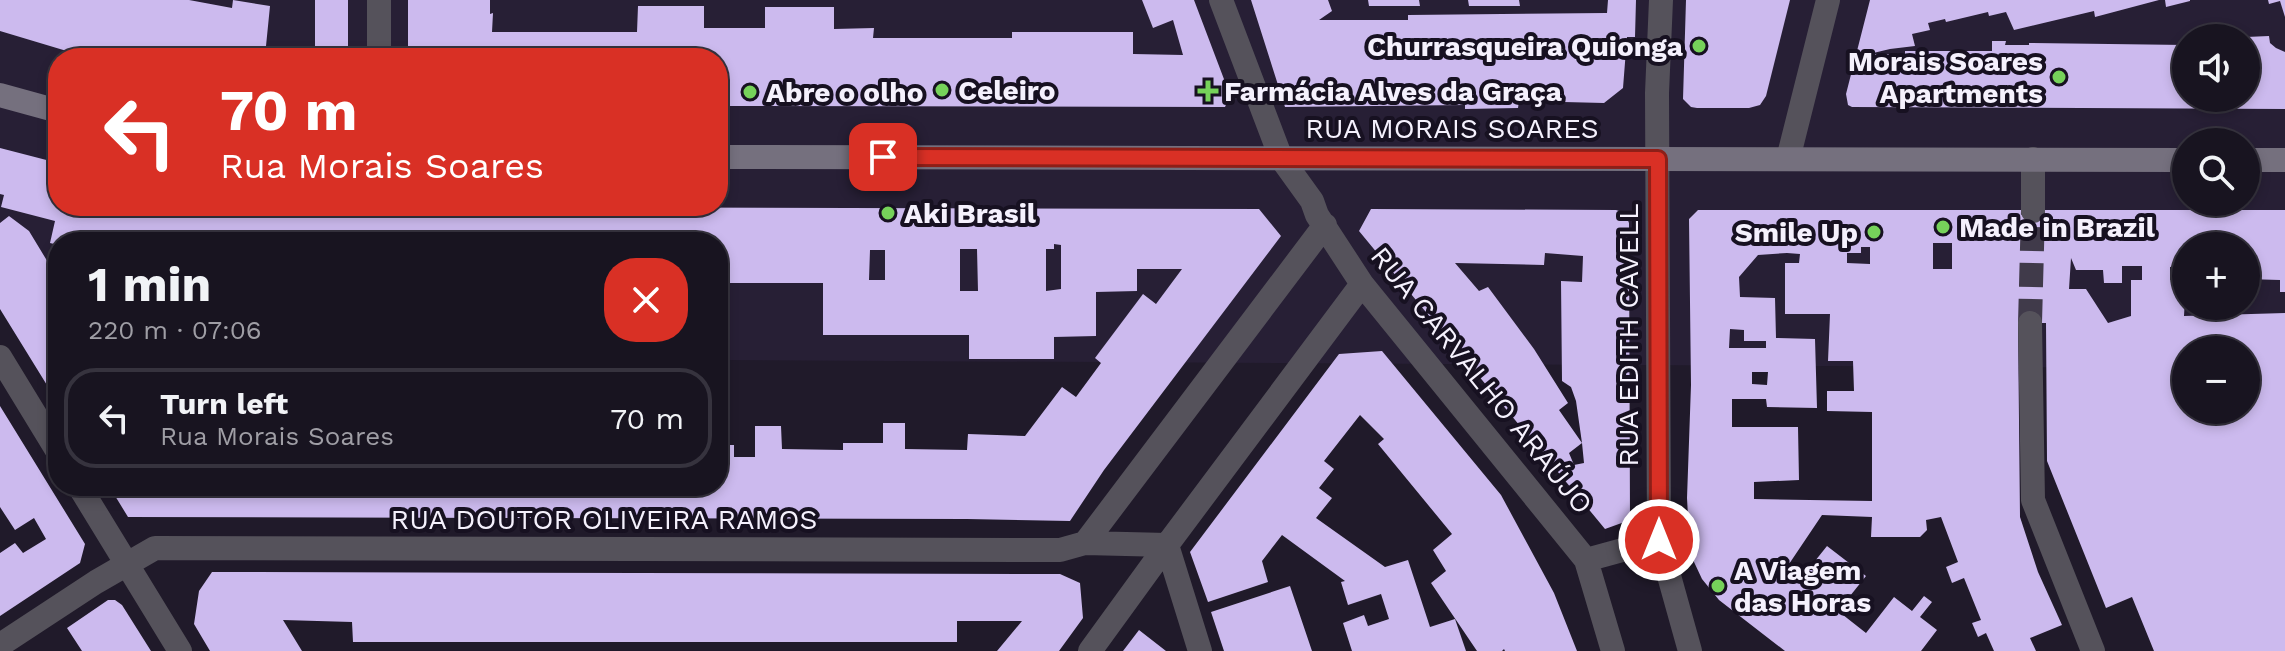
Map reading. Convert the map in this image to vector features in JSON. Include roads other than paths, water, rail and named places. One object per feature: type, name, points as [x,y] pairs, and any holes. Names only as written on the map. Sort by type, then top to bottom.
[{"type":"main road","points":[[0,95],[48,108]]},
{"type":"main road","name":"RUA MORAIS SOARES","points":[[728,157],[2172,160]]},
{"type":"main road","points":[[2260,160],[2285,160]]},
{"type":"street","points":[[379,0],[379,48]]},
{"type":"street","name":"RUA CARVALHO ARAÚJO","points":[[1221,0],[1281,158],[1312,201],[1317,215],[1362,284],[1586,560],[1613,651]]},
{"type":"street","name":"RUA EDITH CAVELL","points":[[1661,0],[1657,93],[1659,540],[1690,651]]},
{"type":"street","points":[[1788,159],[1828,0]]},
{"type":"street","points":[[2033,159],[2033,211]]},
{"type":"street","points":[[1085,543],[1325,225]]},
{"type":"street","points":[[1090,651],[1362,284]]},
{"type":"street","points":[[2030,323],[2033,500],[2093,651]]},
{"type":"street","points":[[0,357],[48,436]]},
{"type":"street","points":[[85,496],[180,651]]},
{"type":"street","points":[[1586,560],[1659,540]]},
{"type":"street","name":"RUA DOUTOR OLIVEIRA RAMOS","points":[[0,645],[96,582],[155,548],[1060,550],[1085,543],[1167,545]]},
{"type":"street","points":[[1167,545],[1200,651]]},
{"type":"tunnel","points":[[2030,323],[2033,211]]},
{"type":"place","name":"Churrasqueira Quionga","points":[[1699,46]]},
{"type":"place","name":"Morais Soares Apartments","points":[[2059,77]]},
{"type":"place","name":"Celeiro","points":[[942,90]]},
{"type":"place","name":"Farmácia Alves da Graça","points":[[1208,91]]},
{"type":"place","name":"Abre o olho","points":[[750,92]]},
{"type":"place","name":"Aki Brasil","points":[[888,213]]},
{"type":"place","name":"Made in Brazil","points":[[1943,227]]},
{"type":"place","name":"Smile Up","points":[[1874,232]]},
{"type":"place","name":"A Viagem das Horas","points":[[1718,586]]}]
